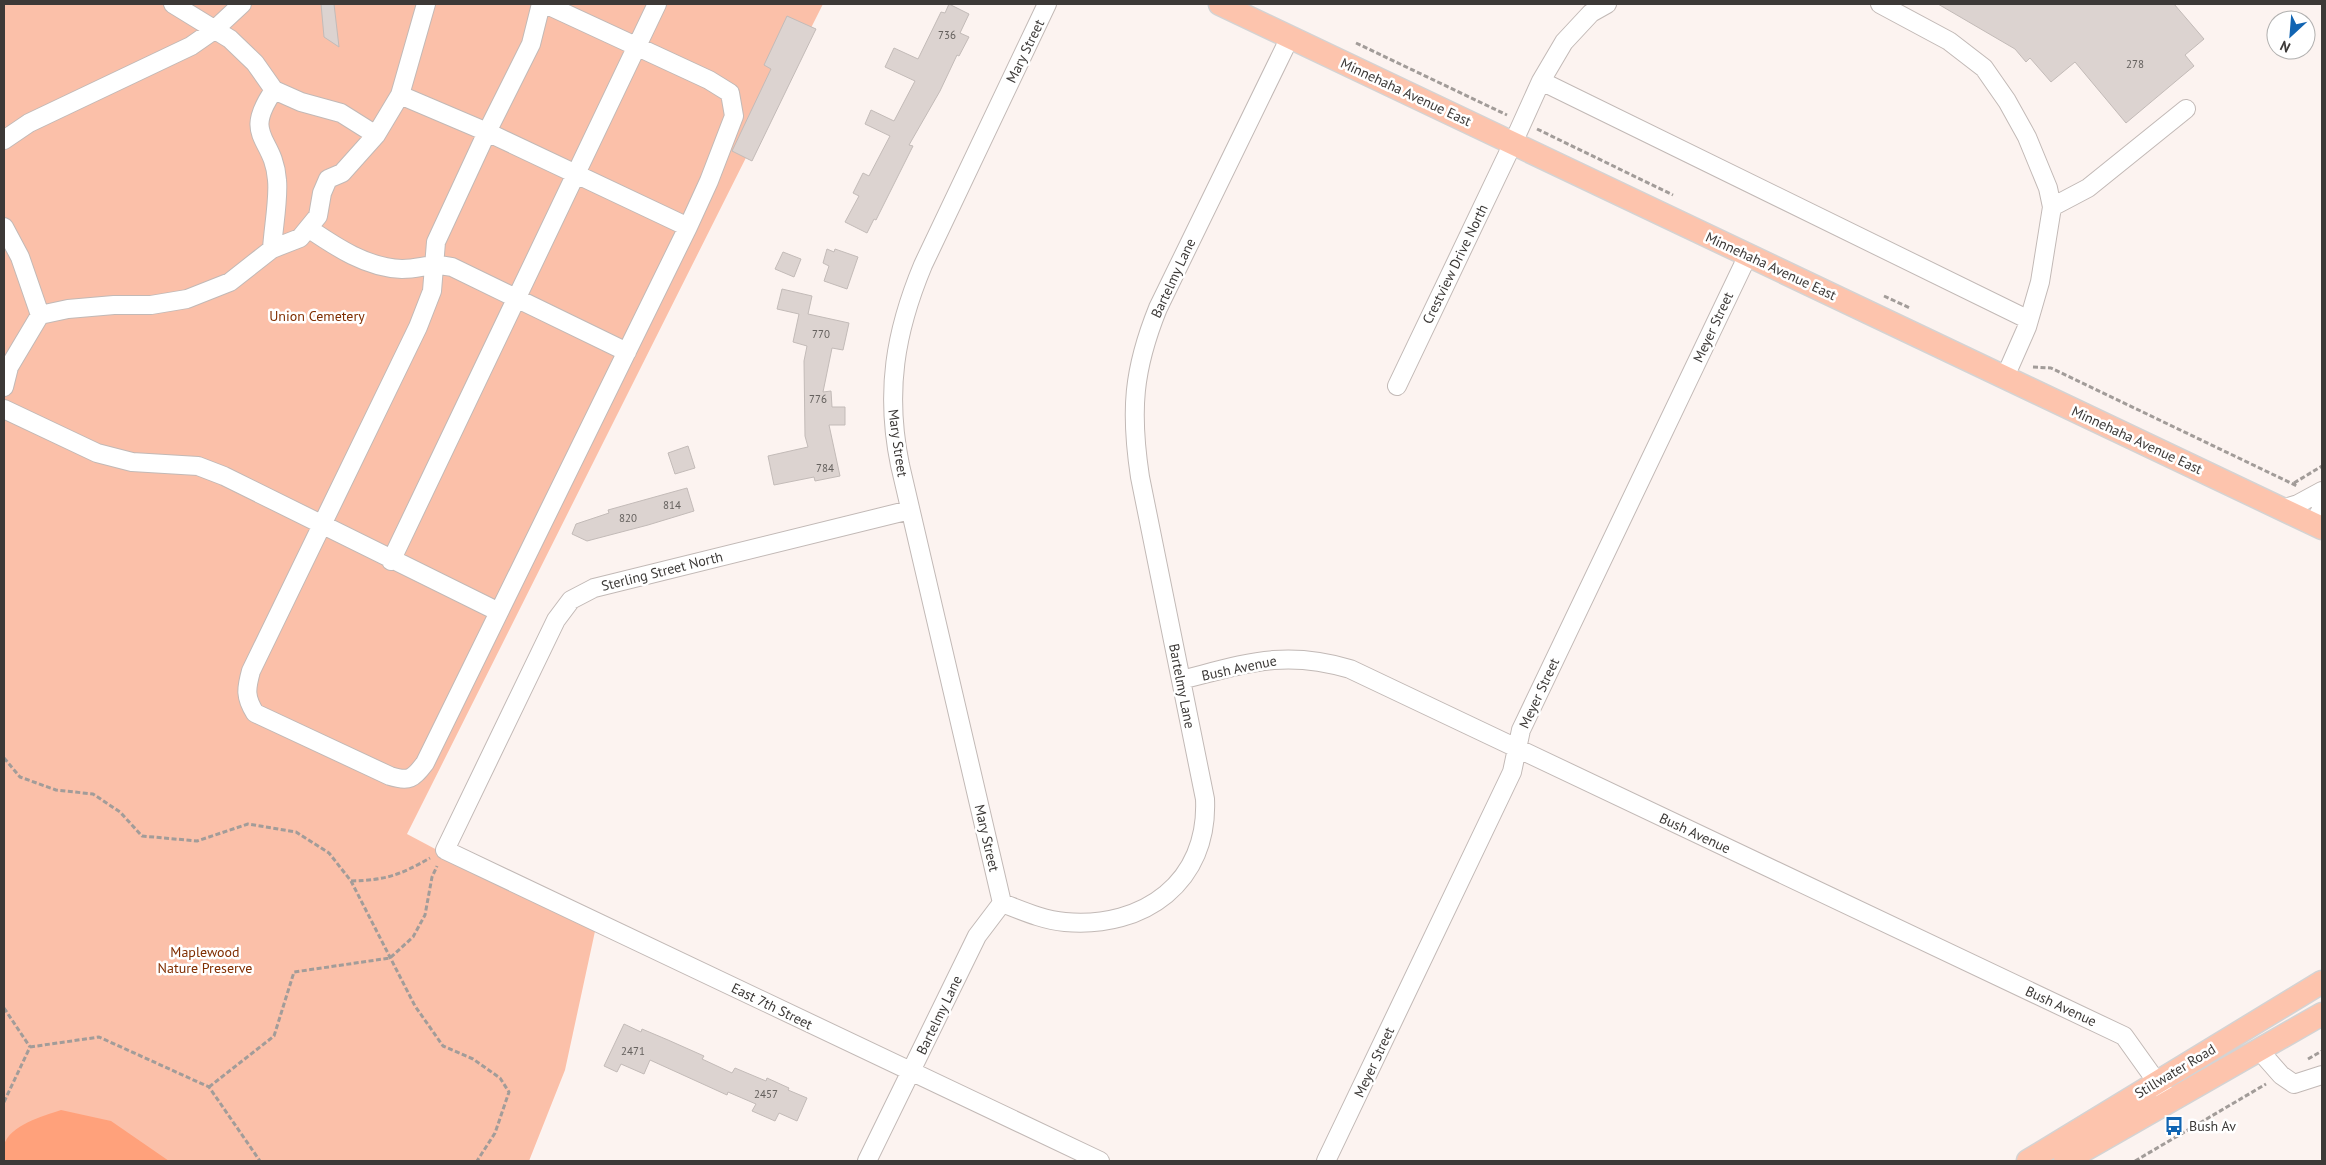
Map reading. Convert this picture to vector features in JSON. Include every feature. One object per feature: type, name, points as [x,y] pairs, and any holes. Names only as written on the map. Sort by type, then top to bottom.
[{"type":"main road","name":"Minnehaha Avenue East","points":[[1220,4],[1748,255],[2009,368],[2282,509],[2319,509]]},
{"type":"main road","name":"Stillwater Road","points":[[2028,1161],[2322,982]]},
{"type":"main road","name":"Stillwater Road","points":[[2065,1161],[2322,1014]]},
{"type":"street","points":[[173,4],[230,39],[255,63],[274,90],[301,102],[342,113],[376,135]]},
{"type":"street","points":[[4,140],[28,123],[191,46],[214,30],[242,4]]},
{"type":"street","points":[[4,387],[9,367],[40,315],[68,309],[114,305],[150,305],[187,299],[230,282],[272,249],[300,238],[318,216],[322,193],[328,179],[342,173],[376,135],[400,95],[426,4]]},
{"type":"street","points":[[543,4],[636,47],[709,80],[730,93],[734,116],[709,181],[688,227],[425,763],[416,776],[403,780],[390,776],[255,713],[247,701],[247,685],[251,672],[418,327],[432,291],[436,242],[487,132],[531,44],[543,4]]},
{"type":"street","points":[[391,561],[657,4]]},
{"type":"street","name":"Mary Street","points":[[1002,904],[897,452],[893,419],[892,379],[897,340],[908,302],[923,265],[1047,4]]},
{"type":"street","name":"Crestview Drive North","points":[[1397,386],[1514,143],[1540,81],[1564,42],[1591,13],[1607,4]]},
{"type":"street","points":[[1880,4],[1949,41],[1984,68],[2007,101],[2027,136],[2048,188],[2052,207],[2040,282],[2029,320],[2009,368]]},
{"type":"street","name":"Bartelmy Lane","points":[[867,1161],[977,936],[1002,904],[1046,919],[1080,923],[1100,921],[1140,911],[1158,902],[1186,874],[1196,857],[1203,838],[1206,819],[1205,799],[1134,437],[1134,404],[1138,371],[1146,339],[1158,308],[1290,37]]},
{"type":"street","points":[[1540,81],[2029,320]]},
{"type":"street","points":[[272,249],[277,179],[270,153],[258,129],[262,108],[274,90]]},
{"type":"street","points":[[400,95],[487,132],[688,227]]},
{"type":"street","points":[[2052,207],[2088,188],[2186,108]]},
{"type":"street","points":[[4,227],[20,257],[40,315]]},
{"type":"street","points":[[308,228],[336,247],[371,264],[402,268],[435,263],[452,267],[627,352]]},
{"type":"street","name":"Meyer Street","points":[[1326,1161],[1512,772],[1521,730],[1748,255]]},
{"type":"street","points":[[4,409],[98,453],[132,462],[198,466],[224,476],[391,561],[499,612]]},
{"type":"street","name":"Sterling Street North","points":[[444,850],[556,620],[571,600],[594,588],[910,510]]},
{"type":"street","name":"Bush Avenue","points":[[1181,680],[1271,659],[1298,658],[1324,661],[1350,669],[2124,1036],[2170,1101]]},
{"type":"street","name":"East 7th Street","points":[[444,850],[1100,1161]]},
{"type":"street","points":[[2259,1050],[2281,1075],[2294,1084],[2322,1075]]},
{"type":"path","points":[[1356,43],[1678,197]]},
{"type":"path","points":[[1880,295],[1900,302],[1914,310]]},
{"type":"path","points":[[2009,368],[2051,368],[2294,483],[2319,509]]},
{"type":"path","points":[[2294,483],[2322,466]]},
{"type":"path","points":[[4,758],[20,776],[56,790],[93,794],[120,812],[142,836],[197,841],[248,824],[296,832],[329,853],[351,881],[415,1006],[443,1046],[480,1064],[500,1078],[509,1092],[495,1133],[477,1161]]},
{"type":"path","points":[[351,881],[380,880],[403,874],[444,850]]},
{"type":"path","points":[[209,1087],[274,1036],[294,972],[390,958],[413,937],[425,915],[432,877],[444,850]]},
{"type":"path","points":[[4,1008],[30,1047]]},
{"type":"path","points":[[30,1047],[99,1037],[209,1087],[260,1161]]},
{"type":"path","points":[[4,1102],[30,1047]]},
{"type":"path","points":[[2135,1161],[2322,1051]]},
{"type":"green space","name":"Union Cemetery","points":[[4,4],[823,4],[407,834],[531,900],[597,922],[565,1070],[529,1161],[4,1161]]},
{"type":"shaded area","points":[[61,1110],[111,1121],[169,1161],[4,1161],[4,1145],[7,1138],[13,1132],[28,1122]]},
{"type":"building","points":[[321,4],[334,4],[339,47],[324,37]]},
{"type":"building","points":[[949,4],[969,14],[960,33],[969,37],[959,56],[957,55],[940,91],[909,145],[913,146],[876,220],[874,219],[867,233],[845,222],[859,196],[853,193],[863,173],[869,176],[890,136],[865,124],[871,110],[894,121],[915,81],[885,67],[894,48],[918,59],[941,12],[945,13]]},
{"type":"building","points":[[1938,4],[2174,4],[2204,39],[2185,55],[2194,66],[2126,123],[2075,62],[2051,82],[2030,58],[2026,62],[2015,49]]},
{"type":"building","points":[[787,16],[816,29],[752,161],[732,151],[771,69],[764,65]]},
{"type":"building","points":[[827,249],[834,252],[835,249],[858,257],[847,289],[824,281],[829,266],[823,263]]},
{"type":"building","points":[[783,252],[801,259],[794,277],[775,269]]},
{"type":"building","points":[[782,289],[812,296],[808,314],[849,323],[843,350],[832,348],[823,392],[831,391],[832,407],[845,407],[845,425],[829,425],[840,476],[815,481],[814,477],[774,485],[768,456],[808,447],[805,436],[804,361],[807,346],[793,342],[799,314],[777,309]]},
{"type":"building","points":[[688,446],[695,468],[675,474],[668,453]]},
{"type":"building","points":[[687,488],[694,511],[587,541],[572,534],[576,524],[609,513],[608,510]]},
{"type":"building","points":[[624,1024],[641,1032],[642,1029],[704,1056],[702,1059],[732,1073],[735,1068],[766,1081],[767,1078],[807,1098],[797,1121],[779,1113],[775,1121],[752,1111],[756,1104],[728,1092],[727,1095],[650,1060],[644,1074],[621,1064],[617,1072],[604,1066]]},
{"type":"place","name":"Bush Av","points":[[2174,1126]]},
{"type":"park label","name":"Maplewood Nature Preserve","points":[[205,960]]}]
